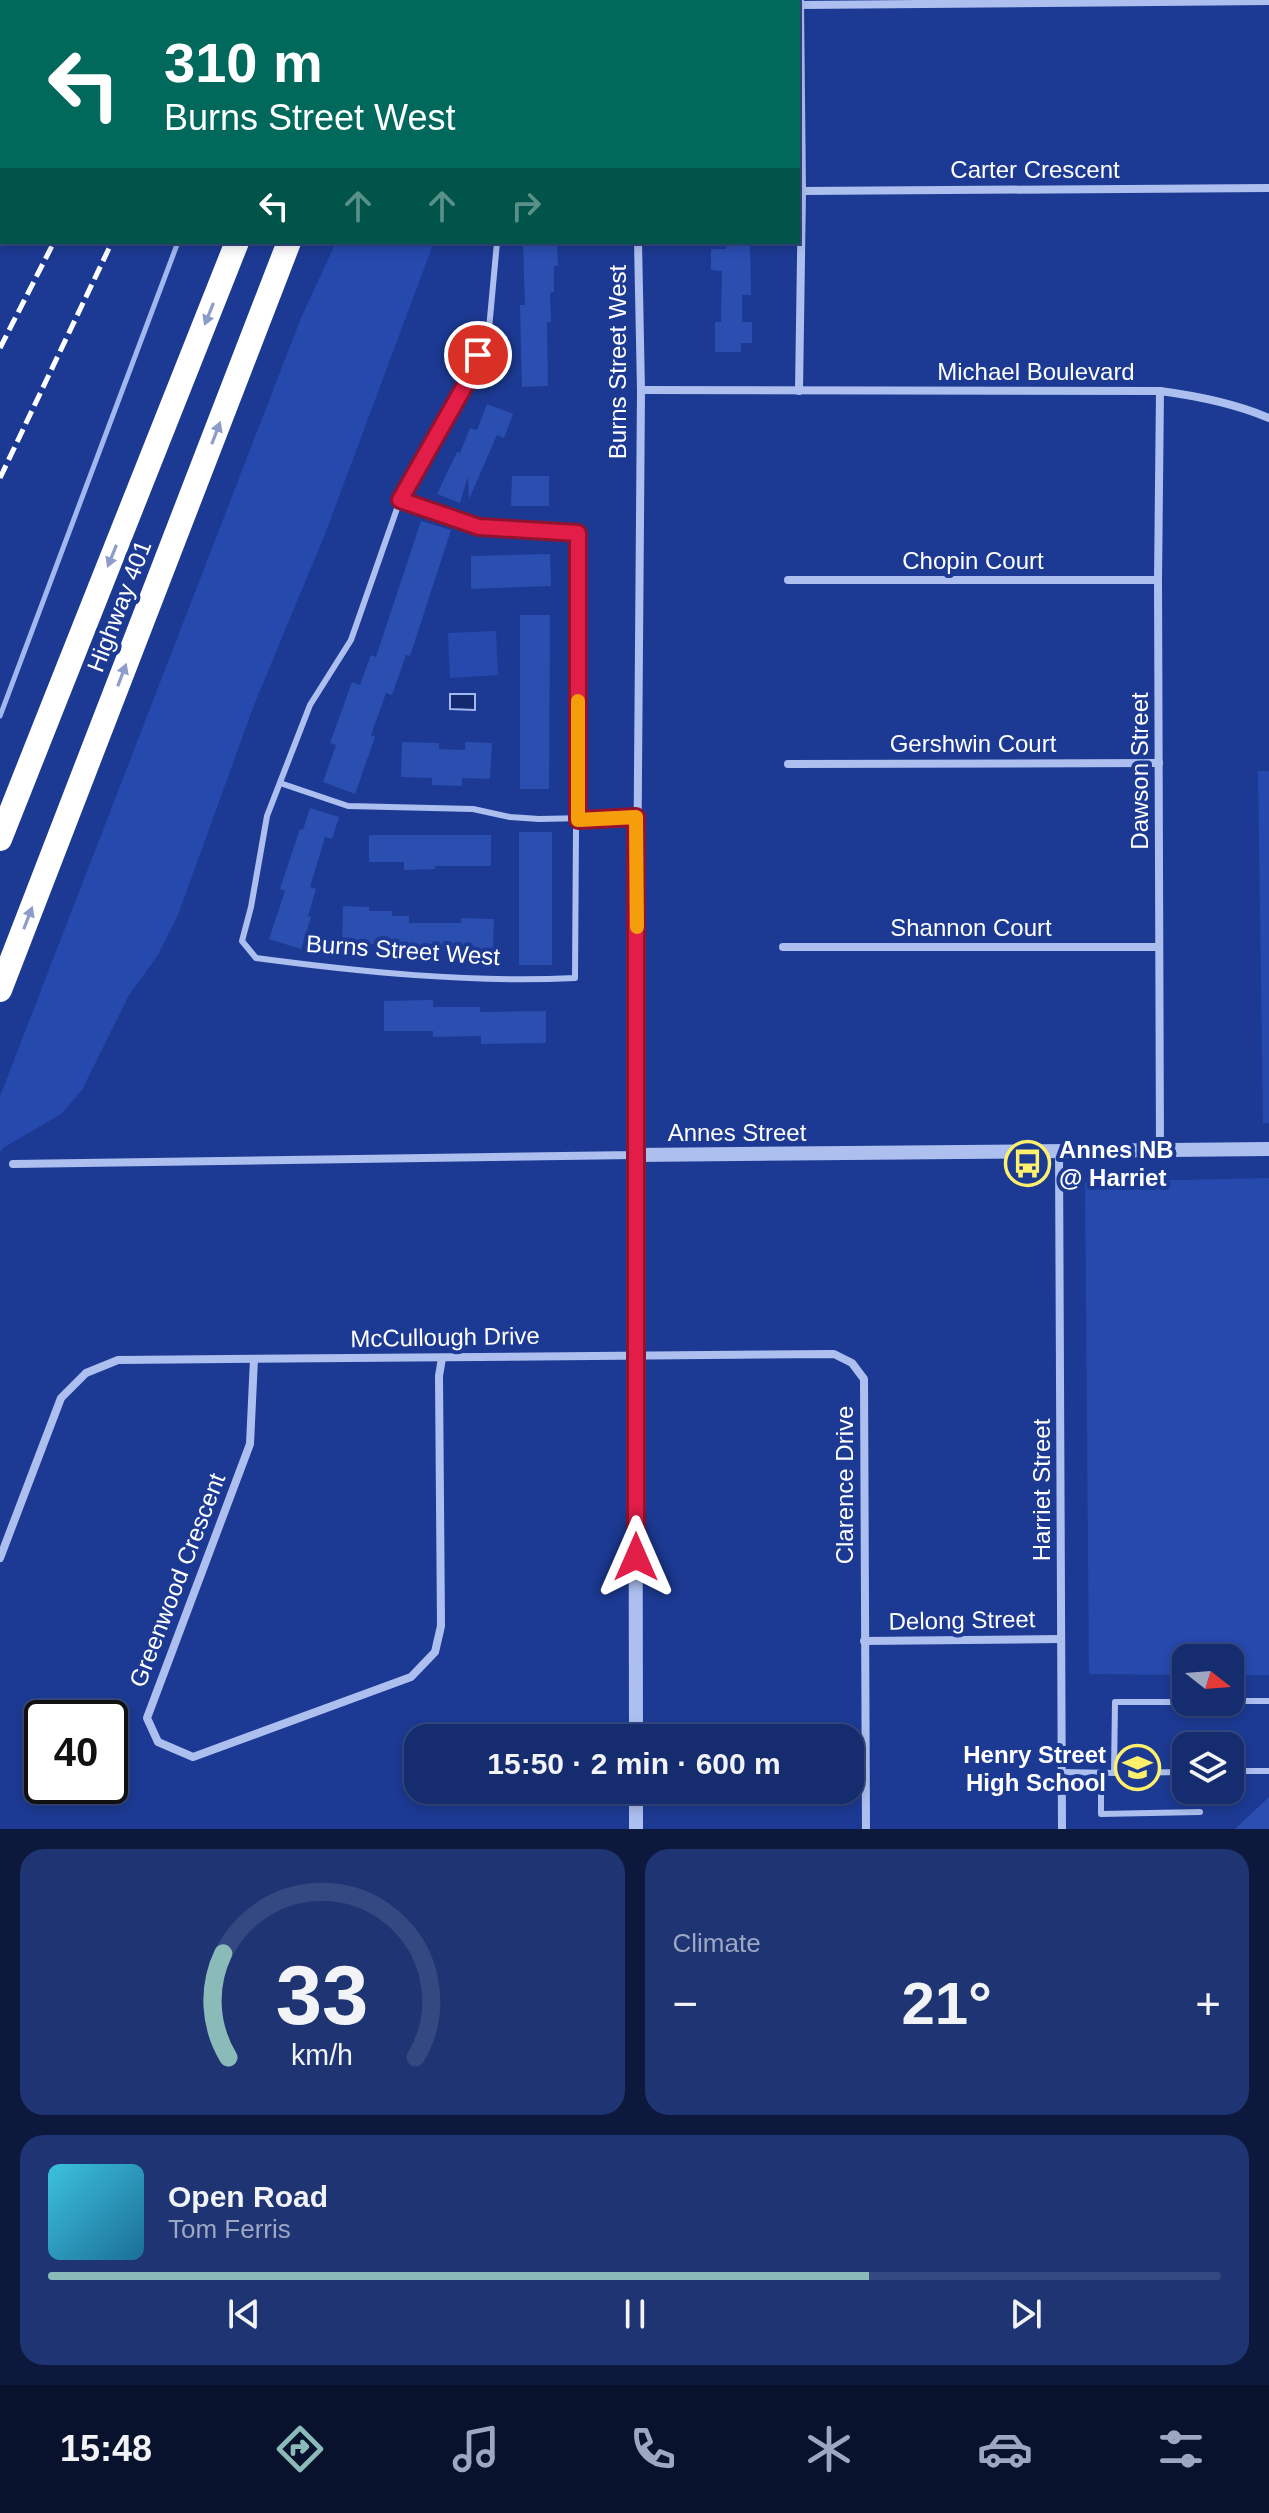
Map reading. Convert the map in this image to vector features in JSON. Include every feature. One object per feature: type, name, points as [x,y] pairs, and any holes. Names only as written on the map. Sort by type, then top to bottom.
[{"type":"highway","name":"Highway 401","points":[[0,839],[236,244]]},
{"type":"highway","name":"Highway 401","points":[[0,990],[288,244]]},
{"type":"street","points":[[799,391],[802,191],[800,2],[1269,1]]},
{"type":"street","name":"Carter Crescent","points":[[802,191],[1269,188]]},
{"type":"street","name":"Burns Street West","points":[[636,1724],[636,817],[641,390],[638,244]]},
{"type":"street","name":"Michael Boulevard","points":[[641,390],[1160,391],[1198,396],[1249,409],[1269,418]]},
{"type":"street","name":"Dawson Street","points":[[1160,391],[1160,1150]]},
{"type":"street","name":"Chopin Court","points":[[788,580],[1158,580]]},
{"type":"street","name":"Gershwin Court","points":[[788,764],[1159,763]]},
{"type":"street","name":"Shannon Court","points":[[783,947],[1159,947]]},
{"type":"street","name":"Annes Street","points":[[13,1164],[1269,1149]]},
{"type":"street","name":"Harriet Street","points":[[1059,1152],[1062,1829]]},
{"type":"street","name":"Clarence Drive","points":[[636,1355],[834,1354],[852,1363],[864,1379],[866,1829]]},
{"type":"street","name":"McCullough Drive","points":[[0,1558],[61,1398],[86,1373],[118,1360],[636,1355]]},
{"type":"street","name":"Greenwood Crescent","points":[[254,1359],[250,1444],[147,1718],[158,1742],[193,1757],[411,1677],[435,1652],[441,1626],[439,1376],[442,1358]]},
{"type":"street","name":"Delong Street","points":[[864,1641],[1061,1639]]},
{"type":"street","points":[[636,1804],[636,1829]]},
{"type":"lane","name":"Burns Street West","points":[[400,500],[479,527],[578,533],[575,978],[516,980],[319,967],[256,958],[242,941],[267,816],[310,705],[351,640],[400,500],[468,380],[489,329],[497,244]]},
{"type":"lane","points":[[280,783],[348,806],[473,809],[510,817],[578,820],[636,817]]},
{"type":"lane","points":[[1244,1701],[1269,1701]]},
{"type":"lane","points":[[1114,1773],[1115,1702],[1172,1702]]},
{"type":"lane","points":[[1244,1771],[1269,1771]]},
{"type":"lane","points":[[1062,1772],[1172,1772]]},
{"type":"lane","points":[[1101,1772],[1101,1814],[1200,1812]]},
{"type":"shaded area","points":[[335,244],[433,244],[325,534],[254,705],[178,915],[158,955],[129,995],[82,1090],[61,1114],[3,1148],[0,1153],[0,1096],[301,318]]},
{"type":"shaded area","points":[[496,631],[498,675],[450,678],[448,633]]},
{"type":"shaded area","points":[[450,694],[475,694],[475,710],[450,709]]},
{"type":"shaded area","points":[[1258,771],[1269,771],[1269,1123],[1263,1123]]},
{"type":"shaded area","points":[[1269,1178],[1269,1675],[1244,1675],[1244,1644],[1172,1644],[1172,1675],[1089,1674],[1085,1182]]},
{"type":"building","points":[[523,244],[557,244],[558,266],[554,266],[554,292],[550,293],[551,322],[547,322],[548,386],[522,387],[520,305],[525,305]]},
{"type":"building","points":[[727,244],[750,244],[751,295],[742,295],[742,322],[752,322],[752,343],[741,343],[741,352],[715,352],[715,322],[721,322],[722,271],[711,270],[711,249],[726,249]]},
{"type":"building","points":[[487,404],[513,414],[504,438],[497,435],[469,499],[468,476],[460,503],[437,494],[470,428],[477,430]]},
{"type":"building","points":[[512,476],[549,476],[549,506],[511,506]]},
{"type":"building","points":[[421,521],[451,530],[410,656],[406,655],[392,695],[386,693],[355,794],[323,782],[336,745],[330,743],[352,682],[360,685],[371,655],[376,657]]},
{"type":"building","points":[[550,554],[551,586],[471,589],[471,556]]},
{"type":"building","points":[[520,615],[550,615],[549,789],[520,789]]},
{"type":"building","points":[[402,742],[439,743],[439,749],[465,750],[465,742],[492,743],[490,779],[462,778],[462,786],[432,785],[432,778],[401,777]]},
{"type":"building","points":[[310,808],[339,817],[332,839],[325,837],[310,887],[316,889],[301,949],[269,939],[285,891],[280,889]]},
{"type":"building","points":[[519,832],[552,832],[552,965],[519,965]]},
{"type":"building","points":[[369,835],[491,835],[491,866],[435,866],[435,869],[404,870],[404,862],[369,862]]},
{"type":"building","points":[[343,906],[392,911],[392,916],[409,916],[409,923],[461,923],[461,918],[494,919],[493,952],[404,951],[404,947],[382,947],[382,944],[342,944]]},
{"type":"building","points":[[433,1000],[433,1007],[480,1007],[480,1012],[546,1011],[546,1043],[481,1044],[481,1036],[433,1037],[433,1031],[384,1031],[384,1001]]},
{"type":"building","points":[[1269,1797],[1269,1829],[1235,1829]]},
{"type":"waterway","points":[[0,716],[177,244]]},
{"type":"railway","points":[[0,348],[53,244]]},
{"type":"railway","points":[[0,478],[111,244]]},
{"type":"slow traffic","points":[[578,701],[578,820],[636,817],[637,927]]},
{"type":"place","name":"Annes NB @ Harriet","points":[[1028,1163]]},
{"type":"place","name":"Henry Street High School","points":[[1137,1768]]},
{"type":"route","points":[[478,355],[468,380],[400,500],[479,527],[578,533],[578,820],[636,817],[636,1557]]}]
